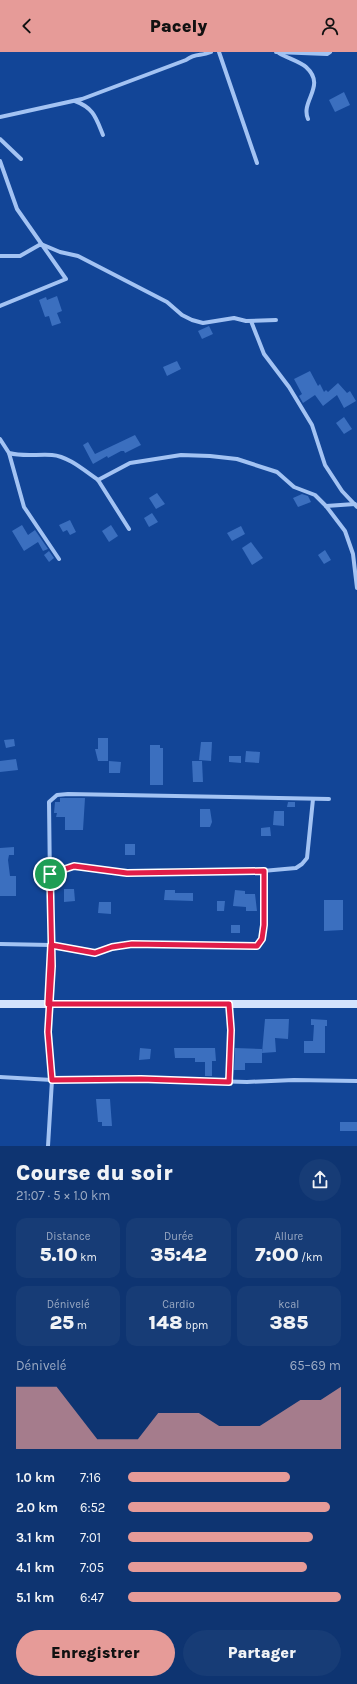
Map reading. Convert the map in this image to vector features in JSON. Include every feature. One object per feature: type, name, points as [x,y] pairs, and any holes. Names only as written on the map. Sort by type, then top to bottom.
[{"type":"street","points":[[0,117],[82,99],[186,60],[194,54],[205,54],[211,52]]},
{"type":"street","points":[[218,52],[257,163]]},
{"type":"street","points":[[278,52],[327,54],[330,52]]},
{"type":"street","points":[[278,52],[306,67],[314,81],[315,89],[306,109],[308,119]]},
{"type":"street","points":[[73,100],[86,105],[93,113],[103,135]]},
{"type":"street","points":[[0,139],[21,159]]},
{"type":"street","points":[[0,161],[17,209],[40,244],[66,279],[0,306]]},
{"type":"street","points":[[0,256],[20,256],[40,244]]},
{"type":"street","points":[[40,244],[60,252],[78,256],[167,302],[182,315],[192,320],[204,323],[234,318],[251,321],[276,320]]},
{"type":"street","points":[[251,321],[264,354],[289,387],[312,425],[325,465],[342,491],[356,505]]},
{"type":"street","points":[[0,439],[2,447],[8,453],[18,456],[54,455],[72,462],[98,480],[129,529]]},
{"type":"street","points":[[8,453],[24,507],[59,559]]},
{"type":"street","points":[[98,480],[130,463],[181,455],[237,459],[278,472],[294,487],[315,495],[326,506],[345,531],[353,554],[357,588]]},
{"type":"street","points":[[326,506],[356,505]]},
{"type":"street","points":[[48,1146],[52,1080],[48,1032],[51,945],[49,802],[57,795],[329,799]]},
{"type":"street","points":[[50,874],[74,866],[127,873],[264,871],[296,868],[307,858],[313,799]]},
{"type":"street","points":[[0,944],[51,945],[95,953],[112,947],[132,944],[257,946],[262,939],[264,925],[264,871]]},
{"type":"street","points":[[0,1004],[357,1004]]},
{"type":"street","points":[[229,1004],[231,1030],[229,1082]]},
{"type":"street","points":[[0,1077],[52,1080],[141,1079],[229,1082],[294,1080],[357,1081]]},
{"type":"building","points":[[344,92],[350,105],[335,112],[329,100]]},
{"type":"building","points":[[57,296],[62,311],[57,313],[61,323],[52,326],[49,316],[45,317],[39,300],[46,297],[47,300]]},
{"type":"building","points":[[209,326],[213,334],[202,339],[198,331]]},
{"type":"building","points":[[177,361],[181,369],[167,376],[163,367]]},
{"type":"building","points":[[310,371],[318,386],[320,384],[324,392],[326,390],[328,392],[338,383],[347,393],[350,391],[356,401],[344,408],[337,395],[323,406],[315,395],[303,403],[299,396],[302,394],[294,379]]},
{"type":"building","points":[[344,417],[352,429],[344,434],[336,423]]},
{"type":"building","points":[[135,435],[141,445],[125,453],[124,451],[121,451],[108,458],[107,456],[93,464],[83,445],[88,442],[95,454]]},
{"type":"building","points":[[157,493],[165,504],[156,509],[149,498]]},
{"type":"building","points":[[302,494],[308,496],[311,502],[298,507],[293,498]]},
{"type":"building","points":[[152,513],[158,522],[149,527],[144,518]]},
{"type":"building","points":[[70,520],[76,532],[70,535],[67,530],[63,532],[59,525]]},
{"type":"building","points":[[22,525],[28,535],[35,530],[48,549],[43,551],[38,542],[24,551],[12,531]]},
{"type":"building","points":[[111,525],[118,536],[109,542],[102,531]]},
{"type":"building","points":[[241,526],[245,534],[232,541],[227,533]]},
{"type":"building","points":[[251,542],[263,558],[252,565],[242,548]]},
{"type":"building","points":[[325,550],[331,560],[324,564],[318,555]]},
{"type":"building","points":[[49,551],[54,558],[49,562],[44,555]]},
{"type":"building","points":[[98,738],[108,738],[108,761],[98,761],[95,749],[98,749]]},
{"type":"building","points":[[14,739],[15,746],[6,748],[4,740]]},
{"type":"building","points":[[201,742],[212,742],[211,761],[199,760]]},
{"type":"building","points":[[150,745],[160,745],[160,748],[163,748],[163,785],[150,785]]},
{"type":"building","points":[[246,751],[260,752],[259,763],[245,762]]},
{"type":"building","points":[[229,756],[241,756],[241,763],[229,762]]},
{"type":"building","points":[[16,759],[18,770],[0,772],[0,761]]},
{"type":"building","points":[[109,761],[121,762],[120,773],[109,773]]},
{"type":"building","points":[[192,761],[202,761],[203,782],[193,782]]},
{"type":"building","points":[[60,798],[85,798],[83,830],[65,830],[65,817],[56,817],[57,813],[54,813],[55,802],[60,802]]},
{"type":"building","points":[[288,802],[295,802],[295,807],[287,807]]},
{"type":"building","points":[[200,809],[210,809],[212,822],[210,827],[200,827]]},
{"type":"building","points":[[274,811],[284,811],[284,826],[273,825]]},
{"type":"building","points":[[270,827],[271,836],[261,836],[261,828]]},
{"type":"building","points":[[125,844],[135,844],[135,855],[125,855]]},
{"type":"building","points":[[14,847],[14,855],[9,855],[8,860],[10,876],[16,876],[16,896],[0,896],[0,848]]},
{"type":"building","points":[[64,889],[74,889],[75,901],[64,902]]},
{"type":"building","points":[[165,890],[175,890],[175,893],[193,893],[193,901],[164,900]]},
{"type":"building","points":[[235,890],[245,891],[245,894],[255,894],[257,911],[246,911],[246,907],[233,906]]},
{"type":"building","points":[[324,900],[343,900],[343,930],[324,931]]},
{"type":"building","points":[[217,901],[225,901],[224,911],[217,911]]},
{"type":"building","points":[[99,902],[111,902],[111,914],[98,913]]},
{"type":"building","points":[[231,925],[240,925],[240,933],[231,933]]},
{"type":"building","points":[[265,1019],[289,1019],[288,1039],[275,1038],[276,1052],[262,1053]]},
{"type":"building","points":[[311,1019],[327,1020],[327,1026],[325,1026],[325,1053],[304,1053],[304,1041],[313,1041],[314,1025],[311,1025]]},
{"type":"building","points":[[140,1048],[151,1049],[150,1059],[139,1060]]},
{"type":"building","points":[[174,1048],[215,1048],[216,1061],[212,1061],[212,1076],[205,1076],[205,1062],[195,1062],[195,1058],[175,1058]]},
{"type":"building","points":[[235,1048],[262,1049],[262,1063],[245,1063],[245,1070],[234,1070]]},
{"type":"building","points":[[96,1099],[110,1099],[112,1126],[102,1126],[102,1122],[98,1122]]},
{"type":"building","points":[[340,1122],[357,1122],[357,1131],[340,1131]]},
{"type":"route","points":[[50,874],[51,945],[52,966],[48,1004],[48,1032],[52,1080],[141,1079],[229,1082],[231,1030],[229,1004],[48,1004],[52,966],[51,945],[95,953],[112,947],[132,944],[257,946],[262,939],[264,925],[264,871],[127,873],[74,866],[50,874]]}]
